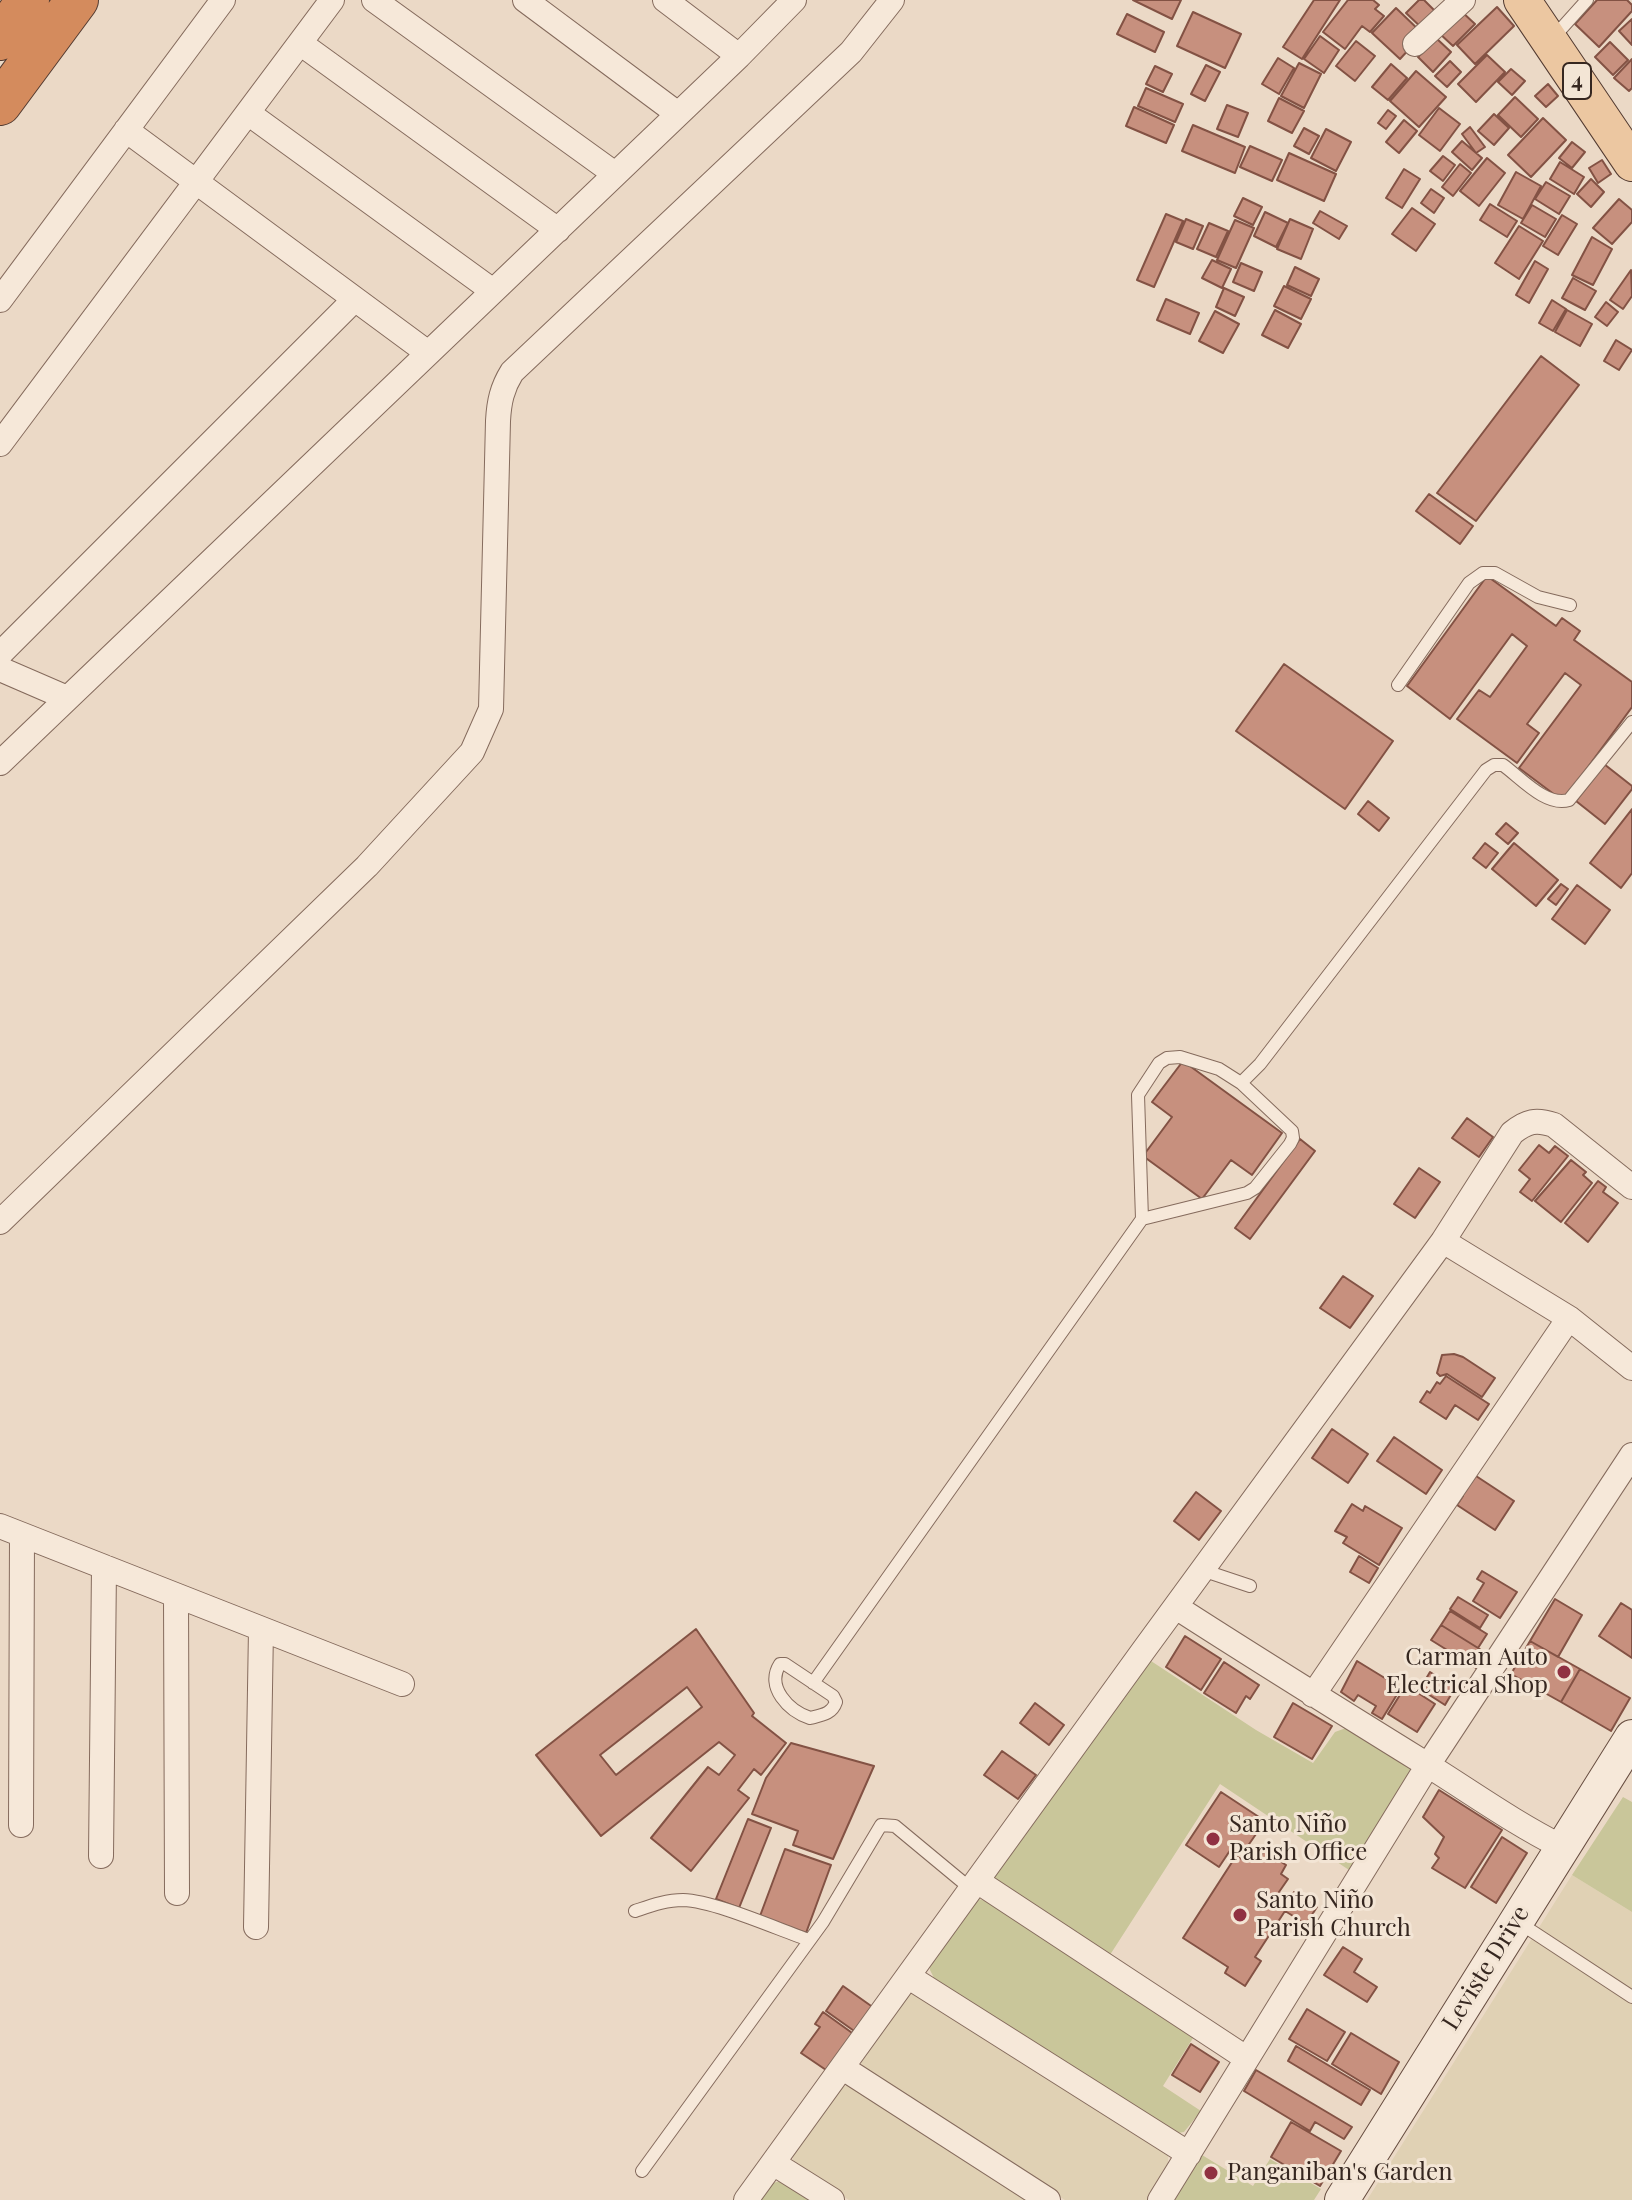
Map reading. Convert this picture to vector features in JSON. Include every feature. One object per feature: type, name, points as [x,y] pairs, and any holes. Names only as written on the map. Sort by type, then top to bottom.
[{"type":"highway","points":[[0,39],[28,0]]},
{"type":"highway","points":[[0,104],[77,0]]},
{"type":"main road","name":"4","points":[[1522,0],[1632,163]]},
{"type":"main road","name":"Leviste Drive","points":[[1342,2200],[1632,1737]]},
{"type":"street","points":[[0,300],[223,0]]},
{"type":"street","points":[[0,444],[332,0]]},
{"type":"street","points":[[374,0],[615,174]]},
{"type":"street","points":[[525,0],[678,114]]},
{"type":"street","points":[[665,0],[739,56]]},
{"type":"street","points":[[0,763],[794,0]]},
{"type":"street","points":[[0,1222],[367,866],[472,752],[491,709],[498,421],[504,384],[512,372],[851,52],[892,0]]},
{"type":"street","points":[[1415,44],[1463,0]]},
{"type":"street","points":[[300,43],[558,230]]},
{"type":"street","points":[[248,113],[493,291]]},
{"type":"street","points":[[126,130],[428,353]]},
{"type":"street","points":[[0,654],[355,299]]},
{"type":"street","points":[[0,669],[67,698]]},
{"type":"street","points":[[746,2200],[1443,1241],[1512,1133],[1524,1123],[1539,1120],[1554,1125],[1632,1187]]},
{"type":"street","points":[[1443,1241],[1569,1318],[1632,1368]]},
{"type":"street","points":[[1313,1695],[1569,1318]]},
{"type":"street","points":[[1160,2200],[1428,1765],[1632,1455]]},
{"type":"street","points":[[21,1825],[11,1530],[402,1684]]},
{"type":"street","points":[[101,1856],[104,1567]]},
{"type":"street","points":[[176,1596],[177,1893]]},
{"type":"street","points":[[1176,1607],[1518,1824],[1562,1847]]},
{"type":"street","points":[[256,1927],[261,1629]]},
{"type":"street","points":[[974,1885],[1246,2058]]},
{"type":"street","points":[[909,1977],[1189,2154]]},
{"type":"street","points":[[843,2068],[1048,2200]]},
{"type":"street","points":[[773,2163],[832,2200]]},
{"type":"lane","points":[[1550,41],[1587,0]]},
{"type":"lane","points":[[1398,685],[1469,583],[1483,573],[1495,573],[1538,597],[1570,605]]},
{"type":"lane","points":[[1241,1083],[1260,1064],[1486,770],[1494,765],[1503,765],[1549,800],[1558,803],[1569,800],[1632,722]]},
{"type":"lane","points":[[813,1683],[1142,1219],[1138,1095],[1159,1063],[1173,1056],[1219,1069],[1241,1083],[1292,1131],[1290,1144],[1255,1188],[1247,1193],[1142,1219]]},
{"type":"lane","points":[[1202,1570],[1250,1586]]},
{"type":"lane","points":[[780,1664],[785,1664],[813,1683],[833,1696],[836,1702],[829,1713],[810,1718],[779,1696],[776,1670],[780,1664]]},
{"type":"lane","points":[[642,2171],[809,1940],[881,1825],[895,1826],[974,1885]]},
{"type":"lane","points":[[635,1911],[660,1902],[684,1900],[711,1906],[809,1940]]},
{"type":"lane","points":[[1515,1921],[1632,1997]]},
{"type":"shaded area","points":[[1151,1661],[1256,1730],[1313,1763],[1335,1732],[1346,1728],[1412,1770],[1352,1872],[1220,1784],[1108,1958],[997,1884],[994,1876],[1146,1662]]},
{"type":"shaded area","points":[[1623,1797],[1632,1802],[1632,1912],[1572,1875]]},
{"type":"shaded area","points":[[1572,1875],[1632,1912],[1632,2200],[1367,2200]]},
{"type":"shaded area","points":[[979,1899],[1193,2038],[1163,2086],[1201,2111],[1184,2132],[1178,2133],[935,1980],[929,1961],[972,1900]]},
{"type":"shaded area","points":[[911,1993],[917,1993],[1168,2153],[1168,2167],[1148,2200],[1065,2200],[868,2074],[861,2063]]},
{"type":"shaded area","points":[[854,2086],[1032,2200],[849,2200],[803,2171],[792,2156],[841,2088]]},
{"type":"shaded area","name":"Panganiban's Garden","points":[[1202,2155],[1253,2186],[1270,2159],[1321,2189],[1314,2200],[1174,2200]]},
{"type":"shaded area","points":[[780,2181],[815,2200],[758,2200],[770,2184]]},
{"type":"building","points":[[1133,0],[1181,0],[1172,19]]},
{"type":"building","points":[[1314,0],[1340,0],[1302,59],[1283,47]]},
{"type":"building","points":[[1348,0],[1373,0],[1379,5],[1375,9],[1384,16],[1370,32],[1362,26],[1345,49],[1323,32]]},
{"type":"building","points":[[1419,0],[1424,0],[1440,16],[1425,31],[1406,13]]},
{"type":"building","points":[[1597,0],[1627,0],[1632,5],[1632,11],[1599,47],[1575,24]]},
{"type":"building","points":[[1497,7],[1514,26],[1475,64],[1457,45]]},
{"type":"building","points":[[1396,8],[1423,34],[1400,59],[1372,33]]},
{"type":"building","points":[[1461,11],[1475,24],[1453,46],[1439,33]]},
{"type":"building","points":[[1193,12],[1241,34],[1225,68],[1177,46]]},
{"type":"building","points":[[1127,14],[1164,32],[1155,52],[1117,34]]},
{"type":"building","points":[[1632,19],[1632,45],[1619,31]]},
{"type":"building","points":[[1320,36],[1339,50],[1324,73],[1304,59]]},
{"type":"building","points":[[1436,38],[1451,52],[1433,72],[1418,57]]},
{"type":"building","points":[[1356,41],[1375,56],[1355,81],[1336,66]]},
{"type":"building","points":[[1610,42],[1628,60],[1613,75],[1595,57]]},
{"type":"building","points":[[1487,55],[1505,72],[1476,102],[1458,84]]},
{"type":"building","points":[[1278,58],[1294,68],[1279,94],[1262,84]]},
{"type":"building","points":[[1632,59],[1632,88],[1629,91],[1614,78]]},
{"type":"building","points":[[1450,61],[1461,72],[1447,87],[1435,76]]},
{"type":"building","points":[[1299,63],[1321,74],[1304,108],[1281,96]]},
{"type":"building","points":[[1391,64],[1407,78],[1388,100],[1372,87]]},
{"type":"building","points":[[1206,65],[1220,72],[1205,101],[1191,94]]},
{"type":"building","points":[[1155,66],[1172,74],[1163,92],[1146,84]]},
{"type":"building","points":[[1511,69],[1525,81],[1512,95],[1498,82]]},
{"type":"building","points":[[1416,71],[1446,97],[1419,127],[1390,101]]},
{"type":"building","points":[[1548,84],[1558,96],[1546,107],[1535,96]]},
{"type":"building","points":[[1146,88],[1183,104],[1175,122],[1138,106]]},
{"type":"building","points":[[1515,97],[1538,119],[1521,137],[1498,115]]},
{"type":"building","points":[[1279,98],[1304,111],[1292,133],[1268,121]]},
{"type":"building","points":[[1227,105],[1248,113],[1238,137],[1217,129]]},
{"type":"building","points":[[1134,107],[1174,125],[1166,143],[1126,126]]},
{"type":"building","points":[[1439,108],[1460,124],[1440,151],[1419,135]]},
{"type":"building","points":[[1388,110],[1396,116],[1386,129],[1378,123]]},
{"type":"building","points":[[1494,114],[1509,128],[1494,145],[1478,131]]},
{"type":"building","points":[[1543,118],[1566,140],[1531,177],[1508,155]]},
{"type":"building","points":[[1404,120],[1417,131],[1399,153],[1386,142]]},
{"type":"building","points":[[1193,125],[1245,147],[1235,173],[1182,151]]},
{"type":"building","points":[[1470,127],[1485,147],[1476,153],[1462,134]]},
{"type":"building","points":[[1304,128],[1319,136],[1309,154],[1294,146]]},
{"type":"building","points":[[1326,129],[1351,142],[1336,171],[1311,158]]},
{"type":"building","points":[[1462,141],[1482,158],[1472,170],[1452,152]]},
{"type":"building","points":[[1572,142],[1585,152],[1572,168],[1559,158]]},
{"type":"building","points":[[1250,146],[1282,160],[1272,181],[1240,167]]},
{"type":"building","points":[[1289,153],[1336,174],[1324,201],[1277,180]]},
{"type":"building","points":[[1443,156],[1455,165],[1443,181],[1430,171]]},
{"type":"building","points":[[1487,158],[1505,173],[1479,206],[1460,191]]},
{"type":"building","points":[[1602,160],[1611,174],[1598,183],[1589,168]]},
{"type":"building","points":[[1560,162],[1584,177],[1574,194],[1550,179]]},
{"type":"building","points":[[1460,164],[1471,173],[1453,196],[1442,187]]},
{"type":"building","points":[[1404,169],[1420,179],[1402,208],[1386,198]]},
{"type":"building","points":[[1516,172],[1541,186],[1523,219],[1498,205]]},
{"type":"building","points":[[1591,179],[1604,192],[1591,207],[1577,194]]},
{"type":"building","points":[[1546,182],[1570,196],[1559,214],[1535,199]]},
{"type":"building","points":[[1431,189],[1444,198],[1434,213],[1421,203]]},
{"type":"building","points":[[1243,198],[1262,207],[1253,225],[1234,216]]},
{"type":"building","points":[[1619,199],[1632,210],[1632,222],[1612,244],[1593,228]]},
{"type":"building","points":[[1490,204],[1517,221],[1507,237],[1480,220]]},
{"type":"building","points":[[1532,205],[1556,219],[1545,237],[1521,223]]},
{"type":"building","points":[[1412,208],[1435,224],[1416,251],[1392,234]]},
{"type":"building","points":[[1320,211],[1347,226],[1339,239],[1313,223]]},
{"type":"building","points":[[1265,212],[1288,223],[1276,247],[1254,236]]},
{"type":"building","points":[[1166,214],[1183,221],[1154,287],[1137,280]]},
{"type":"building","points":[[1562,215],[1577,224],[1558,255],[1543,246]]},
{"type":"building","points":[[1186,219],[1203,226],[1193,249],[1176,242]]},
{"type":"building","points":[[1290,219],[1313,229],[1301,259],[1277,249]]},
{"type":"building","points":[[1235,220],[1254,228],[1236,268],[1217,260]]},
{"type":"building","points":[[1209,223],[1228,231],[1216,257],[1197,249]]},
{"type":"building","points":[[1519,226],[1543,241],[1519,279],[1495,263]]},
{"type":"building","points":[[1592,237],[1612,249],[1593,285],[1572,275]]},
{"type":"building","points":[[1212,260],[1231,269],[1222,288],[1202,278]]},
{"type":"building","points":[[1535,261],[1548,269],[1529,303],[1516,295]]},
{"type":"building","points":[[1241,263],[1262,272],[1254,291],[1233,282]]},
{"type":"building","points":[[1295,267],[1319,279],[1311,296],[1287,285]]},
{"type":"building","points":[[1631,270],[1632,296],[1623,309],[1610,300]]},
{"type":"building","points":[[1573,278],[1596,291],[1585,310],[1562,298]]},
{"type":"building","points":[[1284,286],[1311,299],[1301,319],[1274,306]]},
{"type":"building","points":[[1224,288],[1244,297],[1235,316],[1216,307]]},
{"type":"building","points":[[1166,299],[1199,313],[1190,334],[1157,320]]},
{"type":"building","points":[[1552,300],[1566,309],[1553,331],[1539,323]]},
{"type":"building","points":[[1606,302],[1618,312],[1607,326],[1595,317]]},
{"type":"building","points":[[1275,310],[1301,324],[1288,348],[1262,335]]},
{"type":"building","points":[[1567,310],[1592,324],[1580,346],[1555,332]]},
{"type":"building","points":[[1215,311],[1239,324],[1223,353],[1199,341]]},
{"type":"building","points":[[1616,340],[1632,350],[1619,370],[1604,361]]},
{"type":"building","points":[[1541,356],[1579,385],[1476,521],[1437,493]]},
{"type":"building","points":[[1429,494],[1473,526],[1460,544],[1416,511]]},
{"type":"building","points":[[1487,576],[1556,626],[1562,618],[1580,631],[1574,640],[1632,682],[1632,707],[1563,801],[1519,768],[1581,685],[1565,673],[1527,724],[1539,733],[1517,763],[1457,719],[1479,690],[1490,697],[1527,646],[1512,634],[1450,719],[1407,686]]},
{"type":"building","points":[[1284,664],[1393,741],[1345,809],[1236,731]]},
{"type":"building","points":[[1604,764],[1632,786],[1605,824],[1576,801]]},
{"type":"building","points":[[1368,801],[1389,818],[1379,831],[1358,814]]},
{"type":"building","points":[[1632,809],[1632,873],[1621,888],[1590,863]]},
{"type":"building","points":[[1506,823],[1518,833],[1508,844],[1496,834]]},
{"type":"building","points":[[1485,843],[1498,853],[1486,868],[1473,858]]},
{"type":"building","points":[[1514,843],[1558,880],[1536,906],[1492,869]]},
{"type":"building","points":[[1561,884],[1568,889],[1556,905],[1548,899]]},
{"type":"building","points":[[1577,885],[1610,910],[1585,944],[1552,919]]},
{"type":"building","points":[[1183,1061],[1282,1133],[1252,1175],[1231,1160],[1202,1199],[1143,1156],[1172,1117],[1152,1102]]},
{"type":"building","points":[[1467,1118],[1493,1137],[1479,1157],[1452,1138]]},
{"type":"building","points":[[1300,1139],[1315,1151],[1250,1239],[1235,1228]]},
{"type":"building","points":[[1539,1145],[1549,1153],[1555,1146],[1568,1156],[1532,1201],[1520,1192],[1530,1179],[1519,1170]]},
{"type":"building","points":[[1571,1160],[1586,1172],[1583,1175],[1592,1183],[1561,1222],[1535,1201]]},
{"type":"building","points":[[1419,1168],[1440,1182],[1415,1218],[1394,1204]]},
{"type":"building","points":[[1598,1181],[1606,1187],[1603,1192],[1618,1203],[1588,1242],[1565,1223]]},
{"type":"building","points":[[1343,1276],[1373,1296],[1350,1328],[1320,1308]]},
{"type":"building","points":[[1454,1354],[1495,1378],[1482,1397],[1447,1374],[1440,1376],[1437,1373],[1442,1355]]},
{"type":"building","points":[[1446,1376],[1489,1404],[1478,1420],[1455,1405],[1446,1419],[1420,1402],[1427,1391],[1430,1393],[1437,1382],[1440,1384]]},
{"type":"building","points":[[1332,1429],[1368,1454],[1348,1483],[1312,1458]]},
{"type":"building","points":[[1394,1437],[1442,1470],[1426,1494],[1377,1461]]},
{"type":"building","points":[[1473,1474],[1514,1501],[1495,1530],[1457,1505]]},
{"type":"building","points":[[1196,1492],[1221,1511],[1199,1540],[1174,1521]]},
{"type":"building","points":[[1352,1504],[1363,1511],[1365,1506],[1402,1528],[1379,1565],[1343,1543],[1347,1537],[1335,1531]]},
{"type":"building","points":[[1359,1556],[1378,1568],[1369,1583],[1350,1572]]},
{"type":"building","points":[[1482,1571],[1517,1592],[1500,1618],[1473,1601],[1484,1583],[1477,1579]]},
{"type":"building","points":[[1458,1597],[1488,1615],[1480,1628],[1450,1609]]},
{"type":"building","points":[[1555,1599],[1582,1615],[1558,1657],[1530,1641]]},
{"type":"building","points":[[1621,1603],[1632,1610],[1632,1658],[1599,1636]]},
{"type":"building","points":[[1450,1611],[1487,1634],[1478,1648],[1441,1625]]},
{"type":"building","points":[[1441,1625],[1486,1653],[1476,1668],[1431,1640]]},
{"type":"building","points":[[696,1629],[754,1713],[752,1716],[786,1743],[761,1775],[754,1769],[738,1790],[749,1798],[691,1871],[651,1838],[708,1767],[719,1775],[735,1755],[719,1742],[601,1836],[536,1755]],"holes":[[[687,1687],[702,1707],[616,1775],[600,1755]]]},
{"type":"building","points":[[1185,1636],[1221,1659],[1201,1690],[1166,1667]]},
{"type":"building","points":[[1530,1641],[1580,1669],[1561,1702],[1511,1674]]},
{"type":"building","points":[[1357,1661],[1401,1688],[1382,1719],[1372,1713],[1376,1706],[1358,1695],[1354,1701],[1341,1692]]},
{"type":"building","points":[[1224,1662],[1259,1685],[1250,1699],[1246,1696],[1236,1713],[1204,1693]]},
{"type":"building","points":[[1580,1669],[1630,1698],[1611,1731],[1561,1702]]},
{"type":"building","points":[[1430,1672],[1455,1688],[1445,1705],[1420,1689]]},
{"type":"building","points":[[1403,1690],[1412,1695],[1415,1691],[1435,1704],[1417,1732],[1388,1714]]},
{"type":"building","points":[[1035,1703],[1064,1725],[1049,1745],[1020,1723]]},
{"type":"building","points":[[1293,1703],[1332,1726],[1312,1759],[1274,1737]]},
{"type":"building","points":[[791,1743],[874,1766],[833,1859],[793,1845],[798,1831],[752,1814],[766,1778]]},
{"type":"building","points":[[1002,1751],[1036,1775],[1018,1799],[984,1775]]},
{"type":"building","points":[[1439,1790],[1502,1830],[1465,1888],[1432,1868],[1439,1858],[1435,1854],[1444,1837],[1423,1817]]},
{"type":"building","points":[[1221,1792],[1265,1821],[1245,1850],[1235,1843],[1219,1867],[1186,1845]]},
{"type":"building","points":[[748,1819],[771,1828],[739,1908],[716,1899]]},
{"type":"building","points":[[1502,1837],[1527,1853],[1496,1903],[1471,1887]]},
{"type":"building","points":[[785,1849],[831,1865],[806,1933],[760,1916]]},
{"type":"building","name":"Santo Niño Parish Church","points":[[1264,1851],[1286,1865],[1281,1874],[1288,1879],[1279,1892],[1290,1899],[1294,1892],[1317,1907],[1306,1924],[1285,1911],[1255,1957],[1261,1961],[1245,1986],[1225,1973],[1228,1967],[1183,1938],[1236,1856],[1245,1861],[1250,1853],[1259,1859]]},
{"type":"building","points":[[1343,1947],[1362,1959],[1354,1972],[1377,1987],[1367,2002],[1324,1975]]},
{"type":"building","points":[[843,1986],[874,2008],[857,2033],[826,2011]]},
{"type":"building","points":[[1307,2009],[1345,2032],[1327,2061],[1289,2039]]},
{"type":"building","points":[[823,2012],[855,2035],[829,2072],[801,2053],[820,2027],[815,2024]]},
{"type":"building","points":[[1351,2033],[1399,2062],[1381,2094],[1332,2064]]},
{"type":"building","points":[[1191,2044],[1219,2062],[1200,2092],[1172,2075]]},
{"type":"building","points":[[1296,2046],[1370,2090],[1361,2105],[1288,2061]]},
{"type":"building","points":[[1256,2070],[1352,2127],[1344,2139],[1315,2122],[1310,2131],[1244,2091]]},
{"type":"building","points":[[1291,2122],[1341,2151],[1320,2186],[1271,2157]]},
{"type":"place","name":"Carman Auto Electrical Shop","points":[[1564,1672]]},
{"type":"place","name":"Santo Niño Parish Office","points":[[1213,1839]]},
{"type":"place","name":"Santo Niño Parish Church","points":[[1240,1915]]},
{"type":"place","name":"Panganiban's Garden","points":[[1211,2173]]}]
